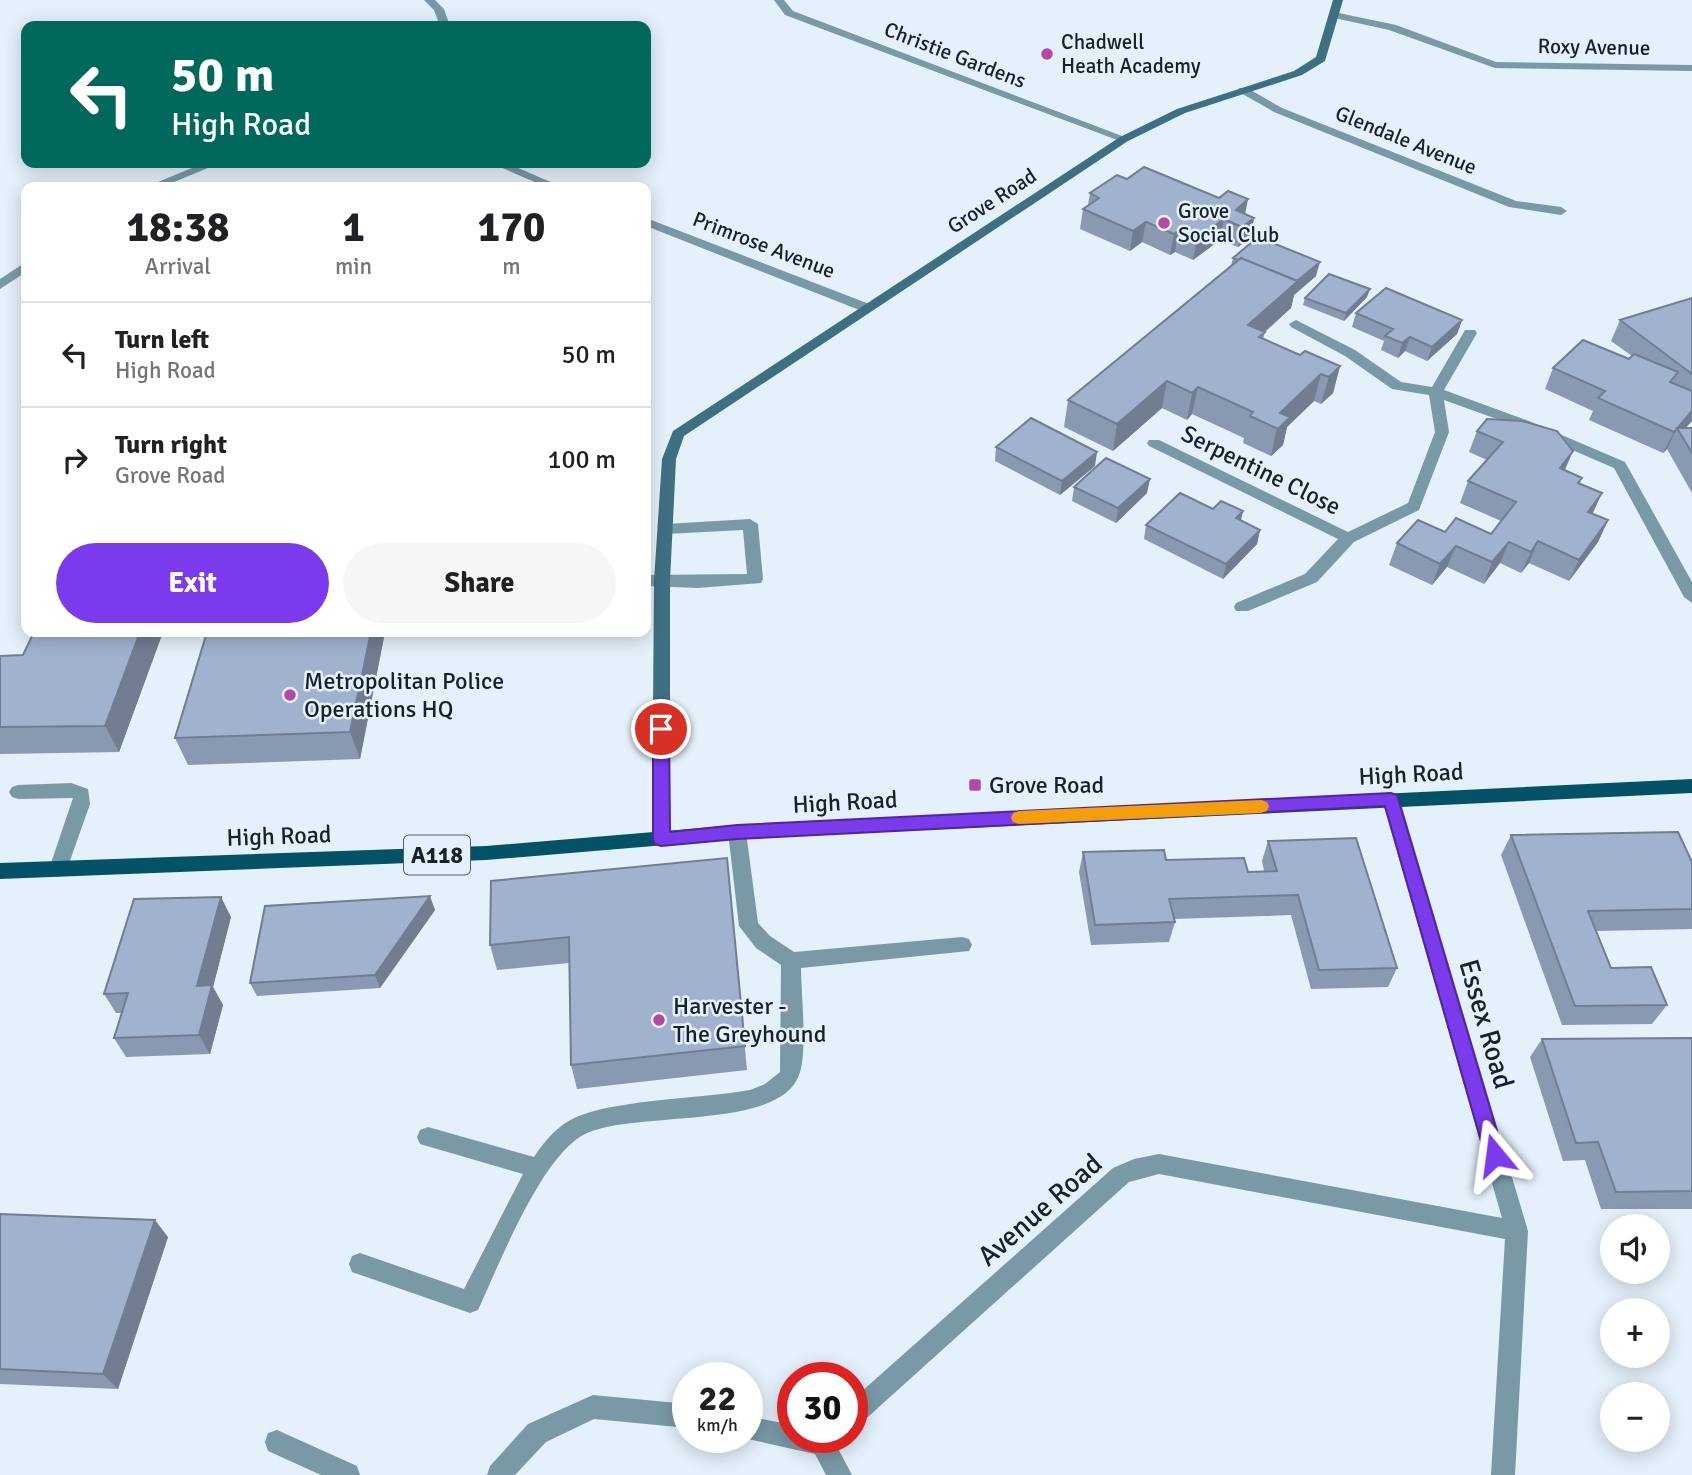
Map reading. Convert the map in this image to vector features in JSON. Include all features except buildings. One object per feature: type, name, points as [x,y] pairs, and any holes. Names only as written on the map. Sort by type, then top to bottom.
[{"type":"main road","name":"High Road","points":[[0,871],[486,853],[737,832],[1692,786]]},
{"type":"street","points":[[429,0],[439,9],[443,21]]},
{"type":"street","name":"Christie Gardens","points":[[779,0],[789,13],[1124,139]]},
{"type":"street","name":"Grove Road","points":[[661,839],[654,581],[666,529],[668,459],[678,434],[1124,139],[1181,111],[1298,73],[1321,59],[1338,0]]},
{"type":"street","name":"Roxy Avenue","points":[[1334,15],[1392,27],[1495,65],[1692,68]]},
{"type":"street","name":"Glendale Avenue","points":[[1243,90],[1279,110],[1513,204],[1561,211]]},
{"type":"street","points":[[165,182],[201,168]]},
{"type":"street","points":[[510,168],[544,182]]},
{"type":"street","name":"Primrose Avenue","points":[[651,224],[867,308]]},
{"type":"street","points":[[0,285],[21,270]]},
{"type":"street","points":[[1296,324],[1350,353],[1397,386],[1436,392],[1524,424],[1620,466],[1692,597]]},
{"type":"street","points":[[1436,392],[1470,333]]},
{"type":"street","name":"Serpentine Close","points":[[1242,607],[1311,578],[1348,538],[1414,506],[1442,432],[1436,392]]},
{"type":"street","name":"Serpentine Close","points":[[1154,443],[1348,538]]},
{"type":"street","points":[[654,581],[755,579],[750,524],[666,529]]},
{"type":"street","points":[[18,792],[71,790],[82,794],[58,869]]},
{"type":"street","name":"Essex Road","points":[[1391,800],[1517,1231],[1503,1475]]},
{"type":"street","points":[[737,832],[749,926],[763,942],[792,961],[962,945]]},
{"type":"street","points":[[360,1264],[470,1302],[537,1168],[557,1141],[578,1126],[621,1114],[724,1104],[763,1095],[778,1088],[788,1077],[792,1063],[792,961]]},
{"type":"street","points":[[428,1137],[537,1168]]},
{"type":"street","name":"Avenue Road","points":[[868,1402],[1121,1175],[1134,1169],[1159,1164],[1517,1231]]},
{"type":"street","points":[[499,1475],[537,1433],[593,1407],[672,1414]]},
{"type":"street","points":[[276,1442],[348,1475]]},
{"type":"street","points":[[831,1453],[840,1475]]},
{"type":"slow traffic","points":[[1019,818],[1261,806]]},
{"type":"place","name":"Chadwell Heath Academy","points":[[1047,54]]},
{"type":"place","name":"Grove Social Club","points":[[1164,223]]},
{"type":"place","name":"Metropolitan Police Operations HQ","points":[[290,695]]},
{"type":"place","name":"Grove Road","points":[[975,785]]},
{"type":"place","name":"Harvester - The Greyhound","points":[[659,1020]]},
{"type":"route","points":[[661,729],[661,839],[737,832],[1391,800],[1495,1155]]}]
